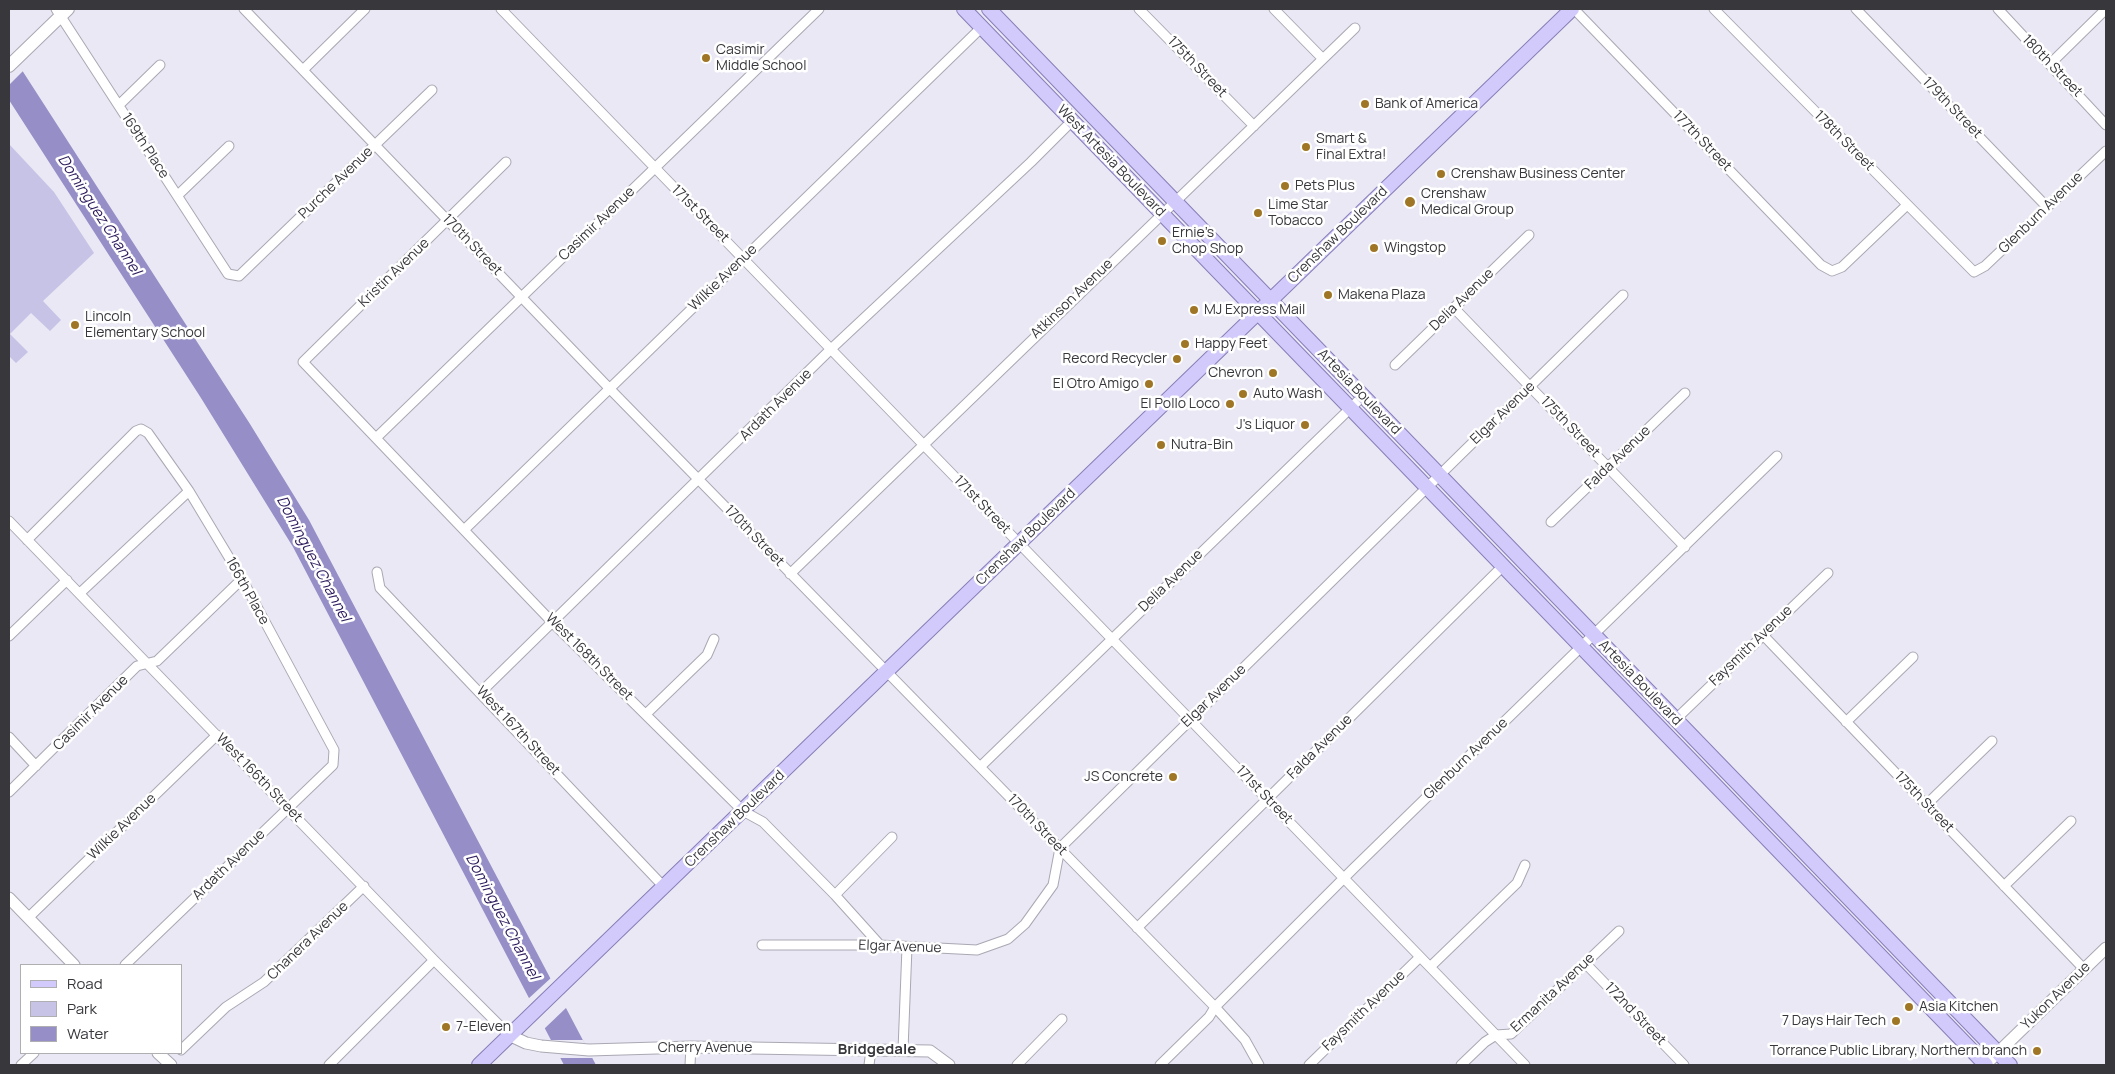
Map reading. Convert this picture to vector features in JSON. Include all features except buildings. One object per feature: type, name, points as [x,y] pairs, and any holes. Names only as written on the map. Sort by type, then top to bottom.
[{"type":"main road","name":"West Artesia Boulevard","points":[[964,9],[1258,312]]},
{"type":"main road","name":"West Artesia Boulevard","points":[[989,9],[1271,300]]},
{"type":"main road","name":"Crenshaw Boulevard","points":[[479,1065],[1573,9]]},
{"type":"main road","points":[[13,63],[61,11]]},
{"type":"main road","name":"Artesia Boulevard","points":[[1271,300],[2010,1065]]},
{"type":"main road","name":"Artesia Boulevard","points":[[1258,312],[1582,645],[1985,1065]]},
{"type":"street","name":"170th Street","points":[[244,9],[609,388],[1215,1007],[1245,1040],[1259,1065]]},
{"type":"street","points":[[303,70],[366,9]]},
{"type":"street","name":"171st Street","points":[[501,9],[1525,1065]]},
{"type":"street","name":"Casimir Avenue","points":[[376,438],[819,9]]},
{"type":"street","name":"175th Street","points":[[1139,9],[1254,126]]},
{"type":"street","points":[[1274,9],[1323,59]]},
{"type":"street","name":"177th Street","points":[[1573,9],[1821,265],[1832,271],[1842,267],[1906,205]]},
{"type":"street","name":"178th Street","points":[[1714,9],[1974,272]]},
{"type":"street","name":"179th Street","points":[[1856,9],[2047,207]]},
{"type":"street","name":"180th Street","points":[[1998,9],[2106,125]]},
{"type":"street","points":[[2050,64],[2106,9]]},
{"type":"street","name":"169th Place","points":[[61,11],[228,274],[238,276]]},
{"type":"street","name":"Wilkie Avenue","points":[[464,530],[982,27]]},
{"type":"street","name":"Atkinson Avenue","points":[[790,574],[923,443],[1355,28]]},
{"type":"street","points":[[119,105],[160,66]]},
{"type":"street","name":"Purche Avenue","points":[[238,276],[432,90]]},
{"type":"street","name":"Ardath Avenue","points":[[481,692],[700,480],[831,349],[1031,162],[1073,120]]},
{"type":"street","points":[[178,196],[229,146]]},
{"type":"street","name":"Glenburn Avenue","points":[[1974,272],[1985,266],[2106,152]]},
{"type":"street","name":"Kristin Avenue","points":[[303,362],[506,162]]},
{"type":"street","name":"Delia Avenue","points":[[1395,365],[1529,235]]},
{"type":"street","name":"Elgar Avenue","points":[[762,945],[880,945],[977,950],[1008,939],[1025,924],[1053,885],[1060,848],[1623,295]]},
{"type":"street","name":"175th Street","points":[[1454,308],[1685,547]]},
{"type":"street","name":"West 168th Street","points":[[303,362],[552,622],[743,811],[763,822],[835,895],[880,945]]},
{"type":"street","name":"Falda Avenue","points":[[1551,522],[1684,393]]},
{"type":"street","name":"Delia Avenue","points":[[980,767],[1363,396]]},
{"type":"street","name":"166th Place","points":[[27,540],[104,462],[141,429],[148,433],[189,490],[242,579],[334,750],[333,765]]},
{"type":"street","name":"Glenburn Avenue","points":[[1160,1065],[1209,1018],[1215,1007],[1344,878],[1592,634],[1685,547],[1777,456]]},
{"type":"street","points":[[80,593],[189,490]]},
{"type":"street","name":"West 166th Street","points":[[9,521],[509,1035]]},
{"type":"street","name":"Falda Avenue","points":[[1137,928],[1504,565]]},
{"type":"street","name":"West 167th Street","points":[[377,572],[380,588],[481,692],[664,887]]},
{"type":"street","name":"Faysmith Avenue","points":[[1675,720],[1828,573]]},
{"type":"street","name":"Casimir Avenue","points":[[9,792],[137,666],[150,664],[157,660],[242,579]]},
{"type":"street","points":[[9,636],[67,580]]},
{"type":"street","name":"175th Street","points":[[1763,636],[2084,969]]},
{"type":"street","points":[[646,714],[707,655],[714,639]]},
{"type":"street","points":[[1846,722],[1913,658]]},
{"type":"street","name":"Wilkie Avenue","points":[[28,918],[216,735]]},
{"type":"street","points":[[9,737],[36,766]]},
{"type":"street","points":[[1926,804],[1992,741]]},
{"type":"street","name":"Ardath Avenue","points":[[126,964],[333,765]]},
{"type":"street","points":[[2004,886],[2071,821]]},
{"type":"street","points":[[835,895],[892,837]]},
{"type":"street","points":[[1430,967],[1517,883],[1525,865]]},
{"type":"street","name":"Chanera Avenue","points":[[182,1050],[226,1007],[264,982],[364,886]]},
{"type":"street","points":[[9,898],[73,964]]},
{"type":"street","name":"Ermanita Avenue","points":[[1461,1065],[1485,1042],[1496,1036],[1511,1034],[1619,931]]},
{"type":"street","points":[[907,947],[903,1050],[930,1051],[949,1065]]},
{"type":"street","name":"Yukon Avenue","points":[[1985,1065],[2106,948]]},
{"type":"street","name":"Faysmith Avenue","points":[[1309,1065],[1420,957]]},
{"type":"street","points":[[329,1065],[434,960]]},
{"type":"street","name":"172nd Street","points":[[1585,963],[1684,1065]]},
{"type":"street","points":[[1017,1065],[1062,1019]]},
{"type":"street","name":"Cherry Avenue","points":[[509,1035],[526,1042],[553,1047],[589,1050],[691,1047],[903,1050]]},
{"type":"street","points":[[690,1065],[691,1047]]},
{"type":"street","points":[[870,1065],[871,1050]]},
{"type":"street","points":[[21,1065],[33,1054]]},
{"type":"street","points":[[159,1054],[169,1064]]},
{"type":"street","name":"Chanera Avenue","points":[[169,1064],[178,1054]]},
{"type":"green space","points":[[9,144],[54,192],[94,253],[43,301],[61,320],[50,331],[31,313],[10,334],[28,352],[16,363],[9,356]]},
{"type":"water","name":"Dominguez Channel","points":[[9,50],[250,424],[309,520],[596,1065],[564,1065],[293,547],[201,398],[9,100]]},
{"type":"pier","points":[[9,50],[24,70],[9,85]]},
{"type":"pier","points":[[552,977],[567,1007],[544,1029],[528,999]]},
{"type":"pier","points":[[549,1040],[583,1040],[593,1058],[558,1058]]},
{"type":"place","name":"Casimir Middle School","points":[[706,58]]},
{"type":"place","name":"Bank of America","points":[[1365,104]]},
{"type":"place","name":"Smart & Final Extra!","points":[[1306,147]]},
{"type":"place","name":"Crenshaw Business Center","points":[[1441,174]]},
{"type":"place","name":"Pets Plus","points":[[1285,186]]},
{"type":"place","name":"Crenshaw Medical Group","points":[[1410,202]]},
{"type":"place","name":"Lime Star Tobacco","points":[[1258,213]]},
{"type":"place","name":"Ernie’s Chop Shop","points":[[1162,241]]},
{"type":"place","name":"Wingstop","points":[[1374,248]]},
{"type":"place","name":"Makena Plaza","points":[[1328,295]]},
{"type":"place","name":"MJ Express Mail","points":[[1194,310]]},
{"type":"place","name":"Lincoln Elementary School","points":[[75,325]]},
{"type":"place","name":"Happy Feet","points":[[1185,344]]},
{"type":"place","name":"Record Recycler","points":[[1177,359]]},
{"type":"place","name":"Chevron","points":[[1273,373]]},
{"type":"place","name":"El Otro Amigo","points":[[1149,384]]},
{"type":"place","name":"Auto Wash","points":[[1243,394]]},
{"type":"place","name":"El Pollo Loco","points":[[1230,404]]},
{"type":"place","name":"J's Liquor","points":[[1305,425]]},
{"type":"place","name":"Nutra-Bin","points":[[1161,445]]},
{"type":"place","name":"JS Concrete","points":[[1173,777]]},
{"type":"place","name":"Asia Kitchen","points":[[1909,1007]]},
{"type":"place","name":"7 Days Hair Tech","points":[[1896,1021]]},
{"type":"place","name":"7-Eleven","points":[[446,1027]]},
{"type":"place","name":"Torrance Public Library, Northern branch","points":[[2037,1051]]},
{"type":"district","name":"Bridgedale","points":[[877,1050]]}]
